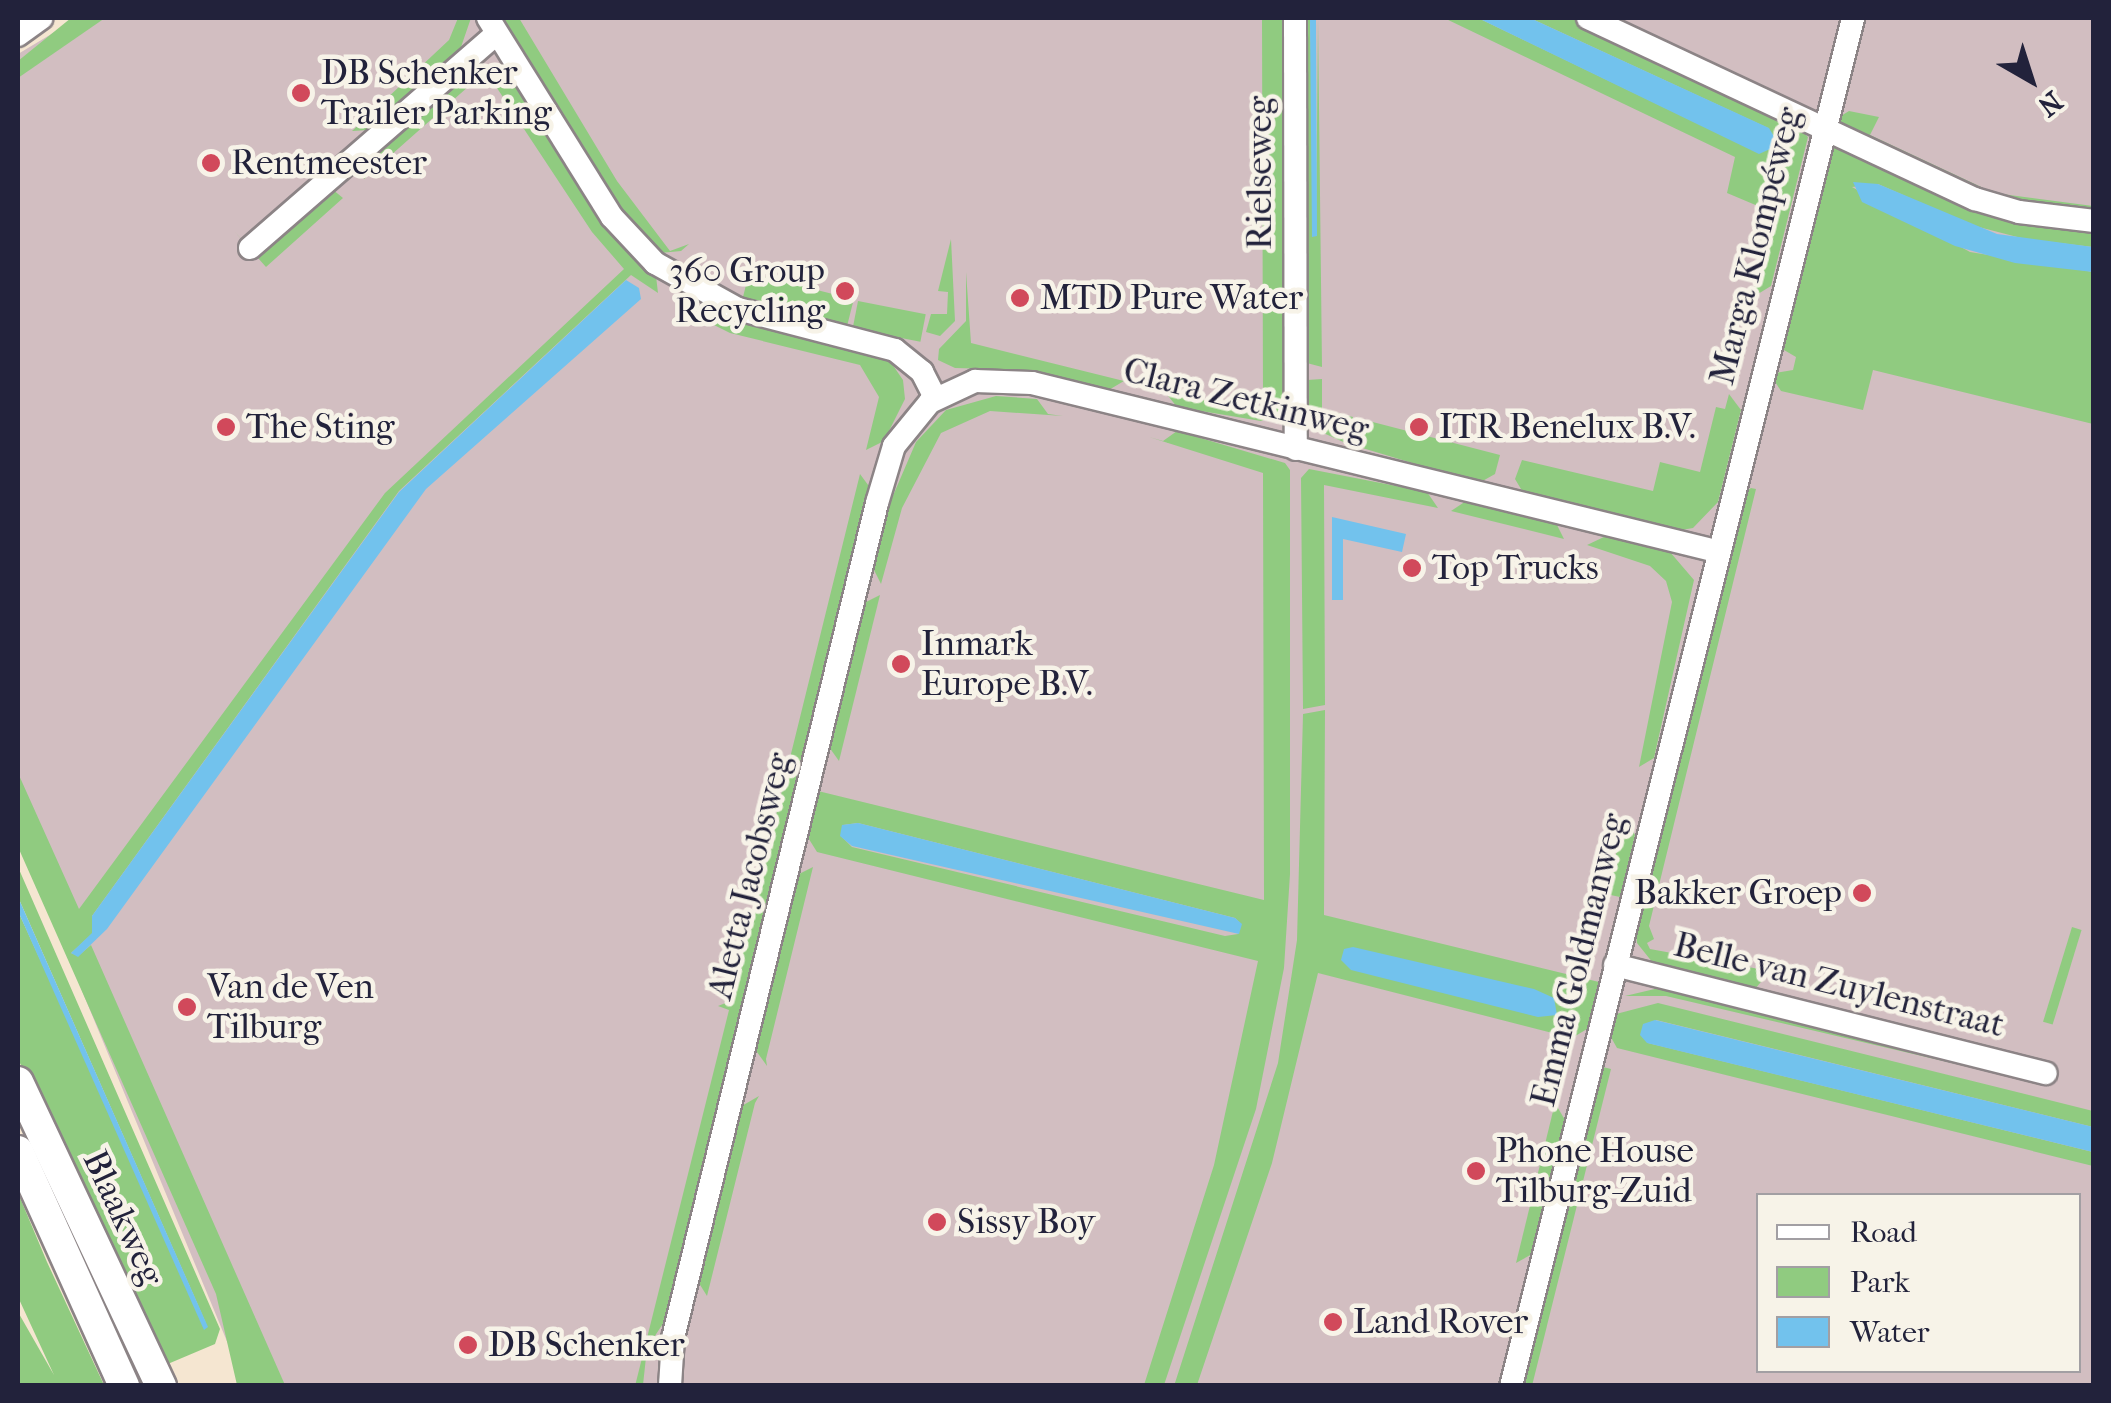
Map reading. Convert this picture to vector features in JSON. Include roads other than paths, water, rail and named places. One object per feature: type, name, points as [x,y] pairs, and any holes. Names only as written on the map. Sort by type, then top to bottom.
[{"type":"main road","name":"Blaakweg","points":[[18,1082],[161,1386]]},
{"type":"main road","name":"Blaakweg","points":[[18,1152],[124,1386]]},
{"type":"street","points":[[18,35],[42,18]]},
{"type":"street","name":"Rielseweg","points":[[1295,18],[1296,449]]},
{"type":"street","points":[[1588,18],[1974,199],[2018,212],[2094,221]]},
{"type":"street","name":"Marga Klompéweg","points":[[1716,551],[1821,128],[1854,18]]},
{"type":"street","points":[[250,248],[492,25],[612,217],[655,263],[738,309],[895,350],[922,372],[935,398]]},
{"type":"street","name":"Clara Zetkinweg","points":[[935,398],[975,381],[1005,378],[1716,551]]},
{"type":"street","name":"Aletta Jacobsweg","points":[[670,1386],[677,1320],[877,503],[894,446],[935,398]]},
{"type":"street","name":"Emma Goldmanweg","points":[[1510,1386],[1716,551]]},
{"type":"street","name":"Belle van Zuylenstraat","points":[[1615,965],[2046,1073]]},
{"type":"water","points":[[1310,18],[1316,18],[1317,236],[1312,237]]},
{"type":"water","points":[[1478,18],[1530,18],[1769,128],[1779,145],[1759,154]]},
{"type":"water","points":[[1853,182],[1878,184],[1997,234],[2093,247],[2093,272],[2015,263],[1955,246],[1862,202]]},
{"type":"water","points":[[626,280],[639,288],[641,299],[426,489],[107,929],[78,957],[71,953],[92,933],[92,916],[399,492]]},
{"type":"water","points":[[1332,517],[1406,534],[1402,552],[1343,539],[1343,600],[1332,600]]},
{"type":"water","points":[[858,823],[1235,918],[1242,924],[1239,934],[852,846],[840,836],[842,825]]},
{"type":"water","points":[[18,897],[208,1327],[204,1330],[18,911]]},
{"type":"water","points":[[1353,947],[1534,989],[1554,998],[1557,1015],[1538,1017],[1351,970],[1341,960],[1344,949]]},
{"type":"water","points":[[1655,1020],[2093,1127],[2093,1152],[1647,1043],[1640,1035],[1643,1024]]},
{"type":"place","name":"DB Schenker Trailer Parking","points":[[301,93]]},
{"type":"place","name":"Rentmeester","points":[[211,163]]},
{"type":"place","name":"360 Group Recycling","points":[[845,291]]},
{"type":"place","name":"MTD Pure Water","points":[[1020,298]]},
{"type":"place","name":"The Sting","points":[[226,427]]},
{"type":"place","name":"ITR Benelux B.V.","points":[[1419,427]]},
{"type":"place","name":"Top Trucks","points":[[1412,568]]},
{"type":"place","name":"Inmark Europe B.V.","points":[[901,664]]},
{"type":"place","name":"Bakker Groep","points":[[1862,893]]},
{"type":"place","name":"Van de Ven Tilburg","points":[[187,1007]]},
{"type":"place","name":"Phone House Tilburg-Zuid","points":[[1476,1171]]},
{"type":"place","name":"Sissy Boy","points":[[937,1222]]},
{"type":"place","name":"Land Rover","points":[[1333,1322]]},
{"type":"place","name":"DB Schenker","points":[[468,1345]]}]
